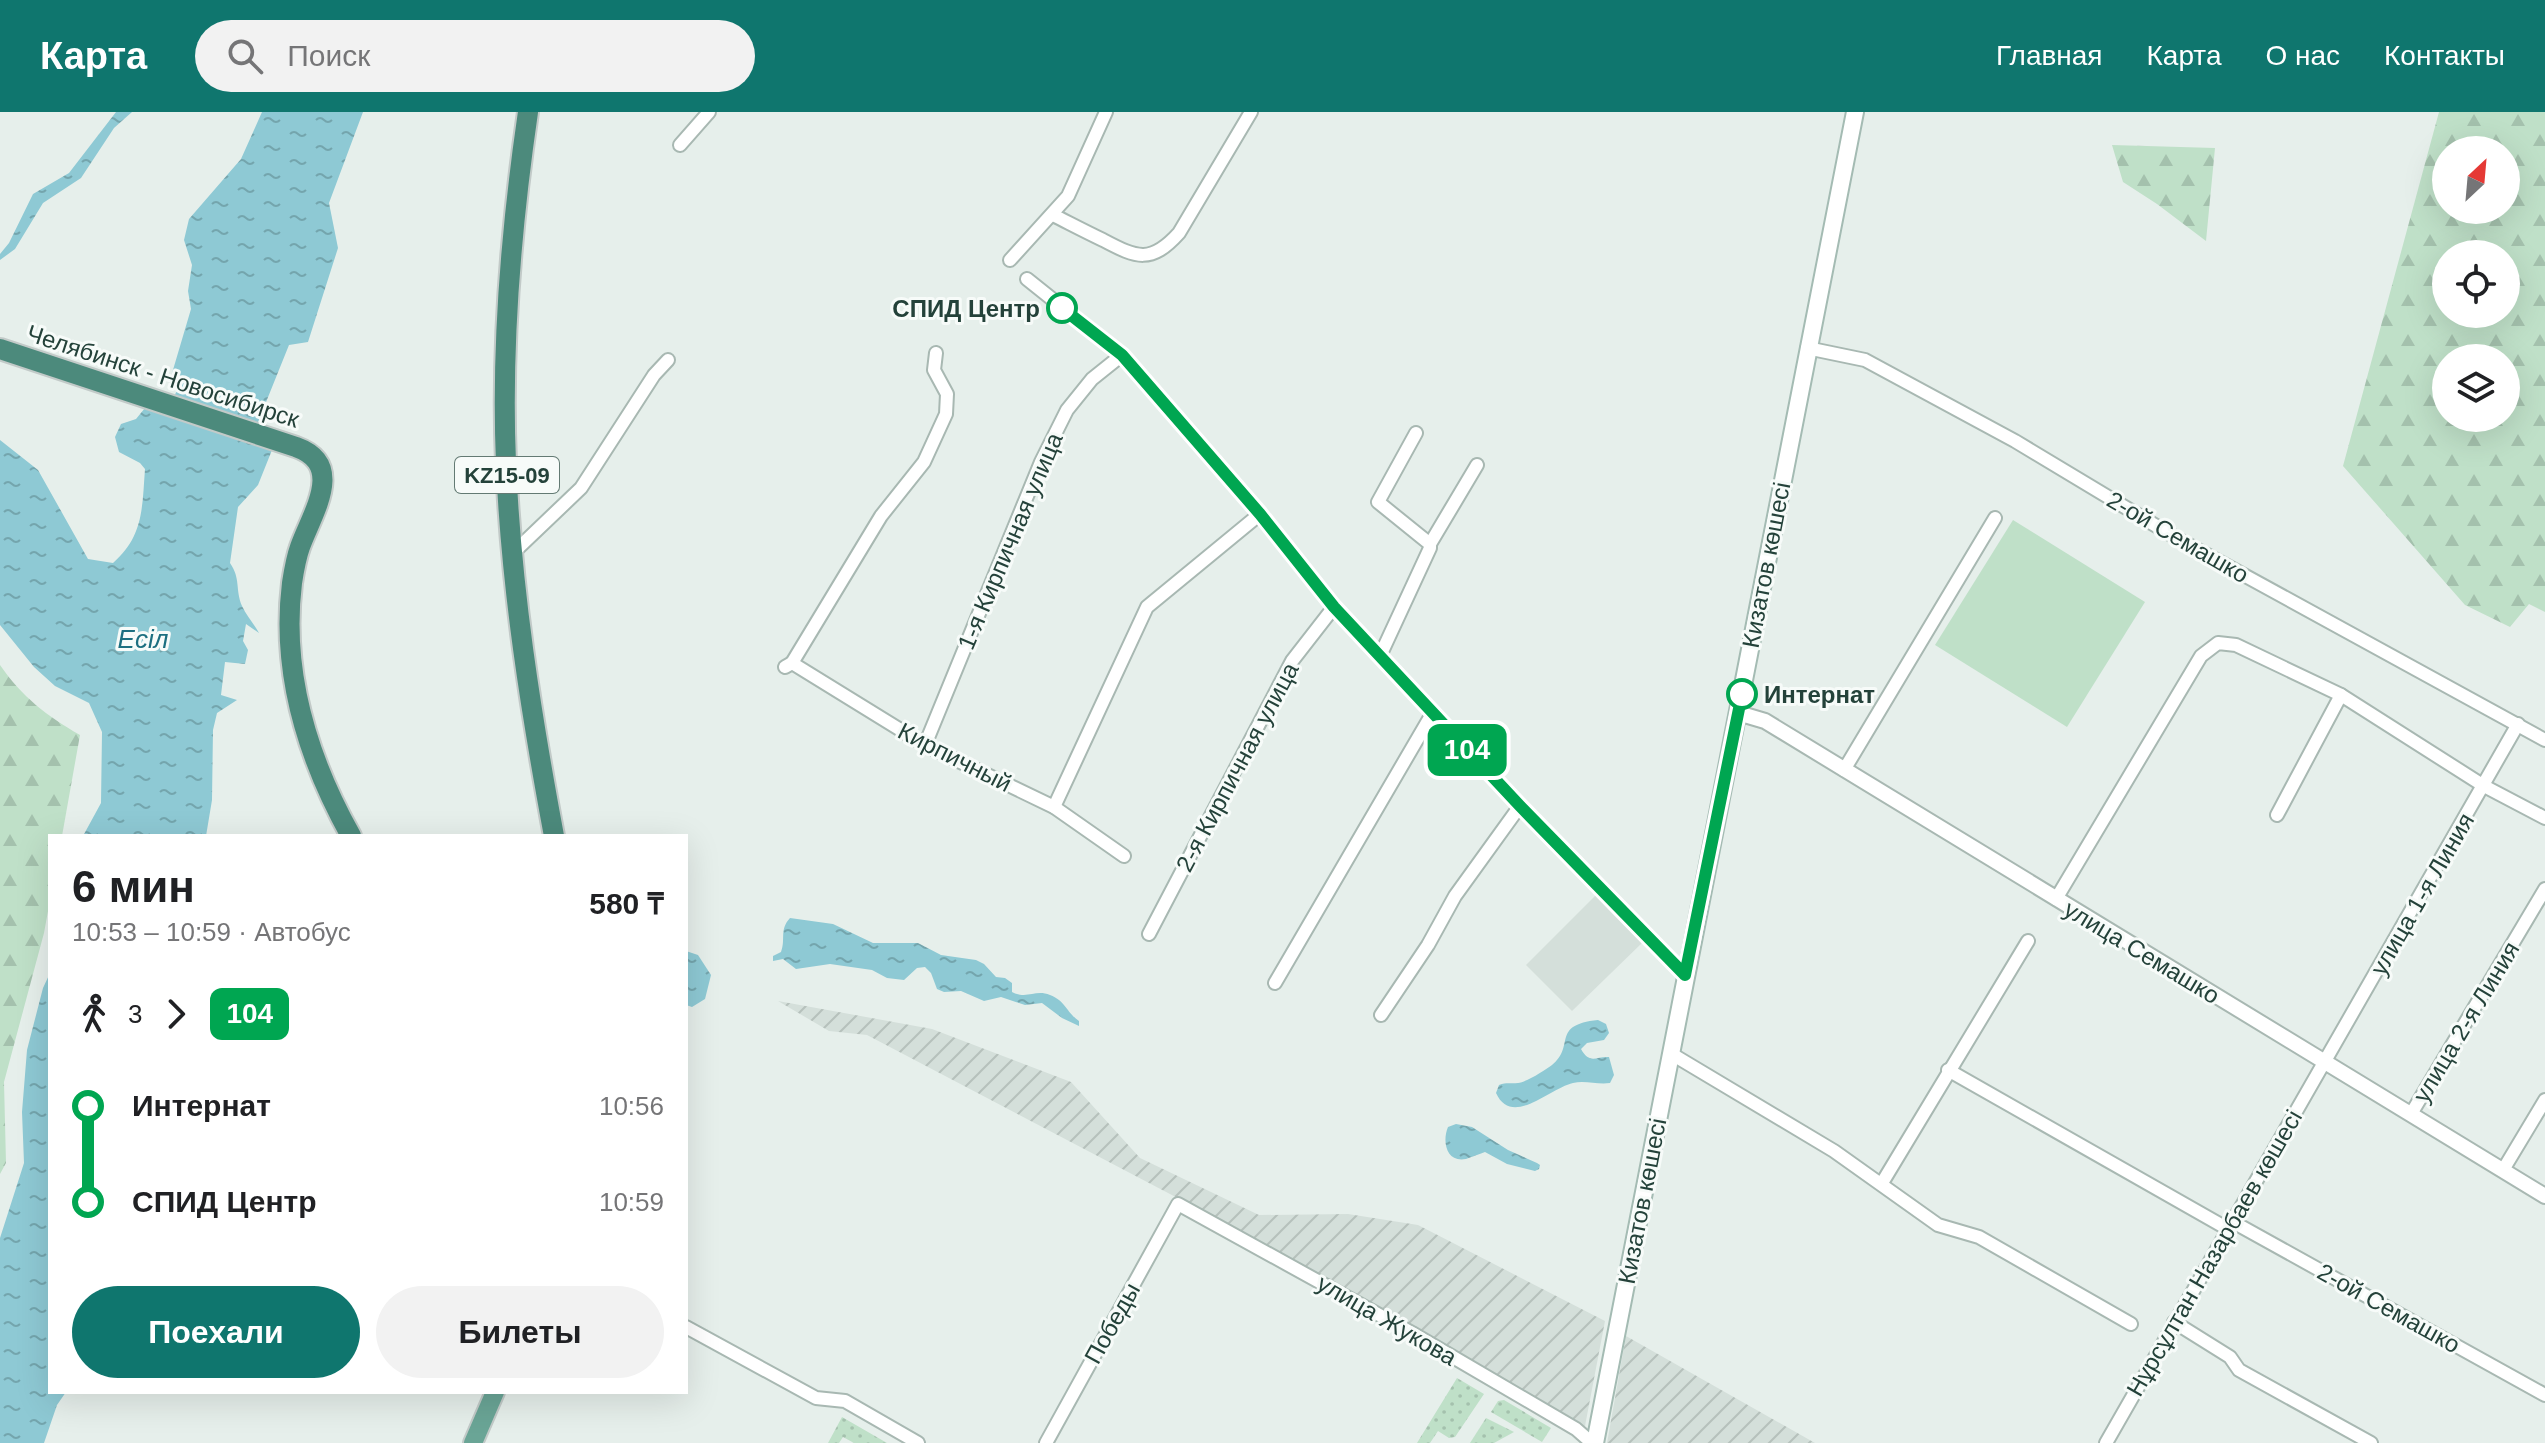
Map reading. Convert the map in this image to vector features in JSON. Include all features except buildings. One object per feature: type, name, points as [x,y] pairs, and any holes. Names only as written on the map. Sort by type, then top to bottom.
[{"type":"highway","name":"KZ15-09","points":[[528,112],[516,194],[504,385],[506,465],[527,687],[554,834]]},
{"type":"highway","name":"Челябинск - Новосибирск","points":[[0,349],[296,447],[315,457],[323,480],[296,559],[290,607],[294,684],[305,730],[352,834]]},
{"type":"main road","name":"Кизатов көшесі","points":[[1594,1443],[1855,112]]},
{"type":"main road","points":[[473,1443],[494,1394]]},
{"type":"street","points":[[680,145],[709,112]]},
{"type":"street","points":[[1010,260],[1053,215],[1073,188],[1106,112]]},
{"type":"street","points":[[1053,215],[1131,255],[1146,256],[1163,249],[1179,233],[1251,112]]},
{"type":"street","points":[[1027,279],[1122,355],[1260,514],[1334,607],[1432,714],[1685,975]]},
{"type":"street","name":"2-ой Семашко","points":[[1807,348],[1865,360],[2015,441],[2192,547],[2545,740]]},
{"type":"street","name":"Кирпичный","points":[[936,353],[934,370],[947,394],[946,414],[924,462],[881,516],[789,665],[925,745],[1054,807],[1124,856]]},
{"type":"street","name":"1-я Кирпичная улица","points":[[925,745],[1041,462],[1067,410],[1092,379],[1122,355]]},
{"type":"street","points":[[514,552],[581,488],[654,375],[668,360]]},
{"type":"street","points":[[1416,433],[1378,502],[1430,544]]},
{"type":"street","points":[[1380,656],[1430,544],[1477,465]]},
{"type":"street","points":[[1054,807],[1147,607],[1260,514]]},
{"type":"street","points":[[1844,770],[1995,518]]},
{"type":"street","name":"2-я Кирпичная улица","points":[[1149,934],[1287,669],[1334,607]]},
{"type":"street","points":[[2056,899],[2193,670],[2209,648],[2218,643],[2236,645],[2341,695],[2484,786],[2545,818]]},
{"type":"street","points":[[2277,815],[2341,695]]},
{"type":"street","name":"улица Семашко","points":[[1738,713],[1765,721],[2545,1196]]},
{"type":"street","points":[[1275,983],[1432,714]]},
{"type":"street","name":"улица 1-я Линия","points":[[2323,1063],[2518,724]]},
{"type":"street","points":[[1381,1015],[1428,945],[1455,896],[1520,806]]},
{"type":"street","name":"улица 2-я Линия","points":[[2411,1114],[2545,889]]},
{"type":"street","points":[[1882,1183],[2028,941]]},
{"type":"street","points":[[1670,1053],[1882,1183],[1938,1225],[1979,1237],[2131,1324]]},
{"type":"street","name":"Нұрсұлтан Назарбаев көшесі","points":[[2106,1443],[2323,1063]]},
{"type":"street","name":"2-ой Семашко","points":[[1948,1070],[2545,1395]]},
{"type":"street","points":[[2503,1170],[2545,1100]]},
{"type":"street","name":"улица Жукова","points":[[1178,1204],[1420,1338],[1576,1429],[1594,1443]]},
{"type":"street","name":"Победы","points":[[1046,1443],[1178,1204]]},
{"type":"street","points":[[2174,1322],[2230,1357],[2239,1370],[2365,1440]]},
{"type":"street","points":[[688,1328],[816,1398],[845,1401],[918,1443]]},
{"type":"shaded area","points":[[1597,894],[1644,941],[1572,1011],[1526,965]]},
{"type":"shaded area","points":[[778,1001],[932,1029],[1071,1082],[1140,1158],[1259,1215],[1348,1214],[1418,1225],[1605,1321],[1585,1426],[1250,1236],[867,1035],[829,1031]]},
{"type":"shaded area","points":[[1626,1336],[1815,1443],[1607,1443]]},
{"type":"green space","points":[[2439,112],[2545,112],[2545,612],[2529,604],[2510,627],[2465,605],[2343,466],[2432,138],[2432,224],[2520,224],[2520,136],[2432,136]]},
{"type":"green space","points":[[2112,145],[2215,148],[2206,241],[2123,182]]},
{"type":"green space","points":[[2013,520],[2145,602],[2067,727],[1935,645]]},
{"type":"green space","points":[[0,665],[36,705],[80,735],[62,834],[48,834],[48,911],[4,1082],[6,1163],[0,1174]]},
{"type":"green space","points":[[1457,1378],[1484,1394],[1455,1437],[1449,1438],[1438,1431],[1430,1443],[1417,1443]]},
{"type":"green space","points":[[1504,1400],[1551,1428],[1542,1442],[1491,1412],[1498,1401]]},
{"type":"green space","points":[[842,1417],[887,1443],[854,1443],[843,1437],[839,1443],[828,1443]]},
{"type":"green space","points":[[1486,1418],[1514,1432],[1494,1443],[1470,1443]]},
{"type":"water","points":[[116,112],[132,112],[114,128],[81,178],[43,203],[15,249],[0,260],[0,254],[9,243],[33,194],[69,173]]},
{"type":"water","name":"Есіл","points":[[262,112],[363,112],[329,203],[338,248],[308,342],[289,345],[250,442],[272,450],[258,485],[238,507],[230,563],[236,574],[242,606],[259,633],[246,624],[243,641],[248,650],[245,664],[225,662],[221,695],[237,700],[217,713],[213,730],[212,800],[206,834],[84,834],[101,803],[102,732],[89,703],[55,686],[34,667],[0,625],[0,440],[38,470],[88,559],[113,563],[123,553],[140,520],[145,469],[119,452],[115,437],[121,424],[136,419],[145,408],[166,414],[179,386],[170,380],[191,309],[188,291],[192,265],[184,240],[189,219],[241,159]]},
{"type":"water","points":[[790,918],[833,924],[873,943],[918,943],[941,955],[976,960],[996,977],[1012,983],[1012,992],[1022,995],[1045,993],[1055,997],[1079,1021],[1079,1026],[1042,1003],[1025,1005],[1001,997],[984,1001],[961,991],[944,992],[937,989],[925,967],[917,968],[904,980],[887,978],[872,970],[830,964],[796,969],[783,959],[773,961],[773,956],[781,952],[785,927]]},
{"type":"water","points":[[688,952],[698,955],[711,975],[705,999],[692,1007],[688,1006]]},
{"type":"water","points":[[48,977],[48,1394],[65,1394],[57,1405],[44,1443],[0,1443],[0,1238],[24,1163],[22,1112],[27,1050]]},
{"type":"water","points":[[1598,1020],[1606,1024],[1609,1033],[1604,1040],[1587,1043],[1581,1049],[1590,1058],[1609,1057],[1614,1075],[1610,1083],[1573,1083],[1521,1107],[1503,1103],[1496,1093],[1499,1085],[1522,1082],[1545,1070],[1559,1058],[1566,1037],[1574,1026]]},
{"type":"water","points":[[1456,1124],[1472,1127],[1508,1150],[1537,1163],[1539,1169],[1535,1171],[1507,1164],[1485,1152],[1466,1159],[1454,1158],[1447,1150],[1445,1138],[1448,1127]]},
{"type":"bus line","name":"104","points":[[1062,308],[1122,355],[1260,514],[1334,607],[1432,714],[1685,975],[1742,694]]},
{"type":"place","name":"СПИД Центр","points":[[1062,308]]},
{"type":"place","name":"Интернат","points":[[1742,694]]}]
